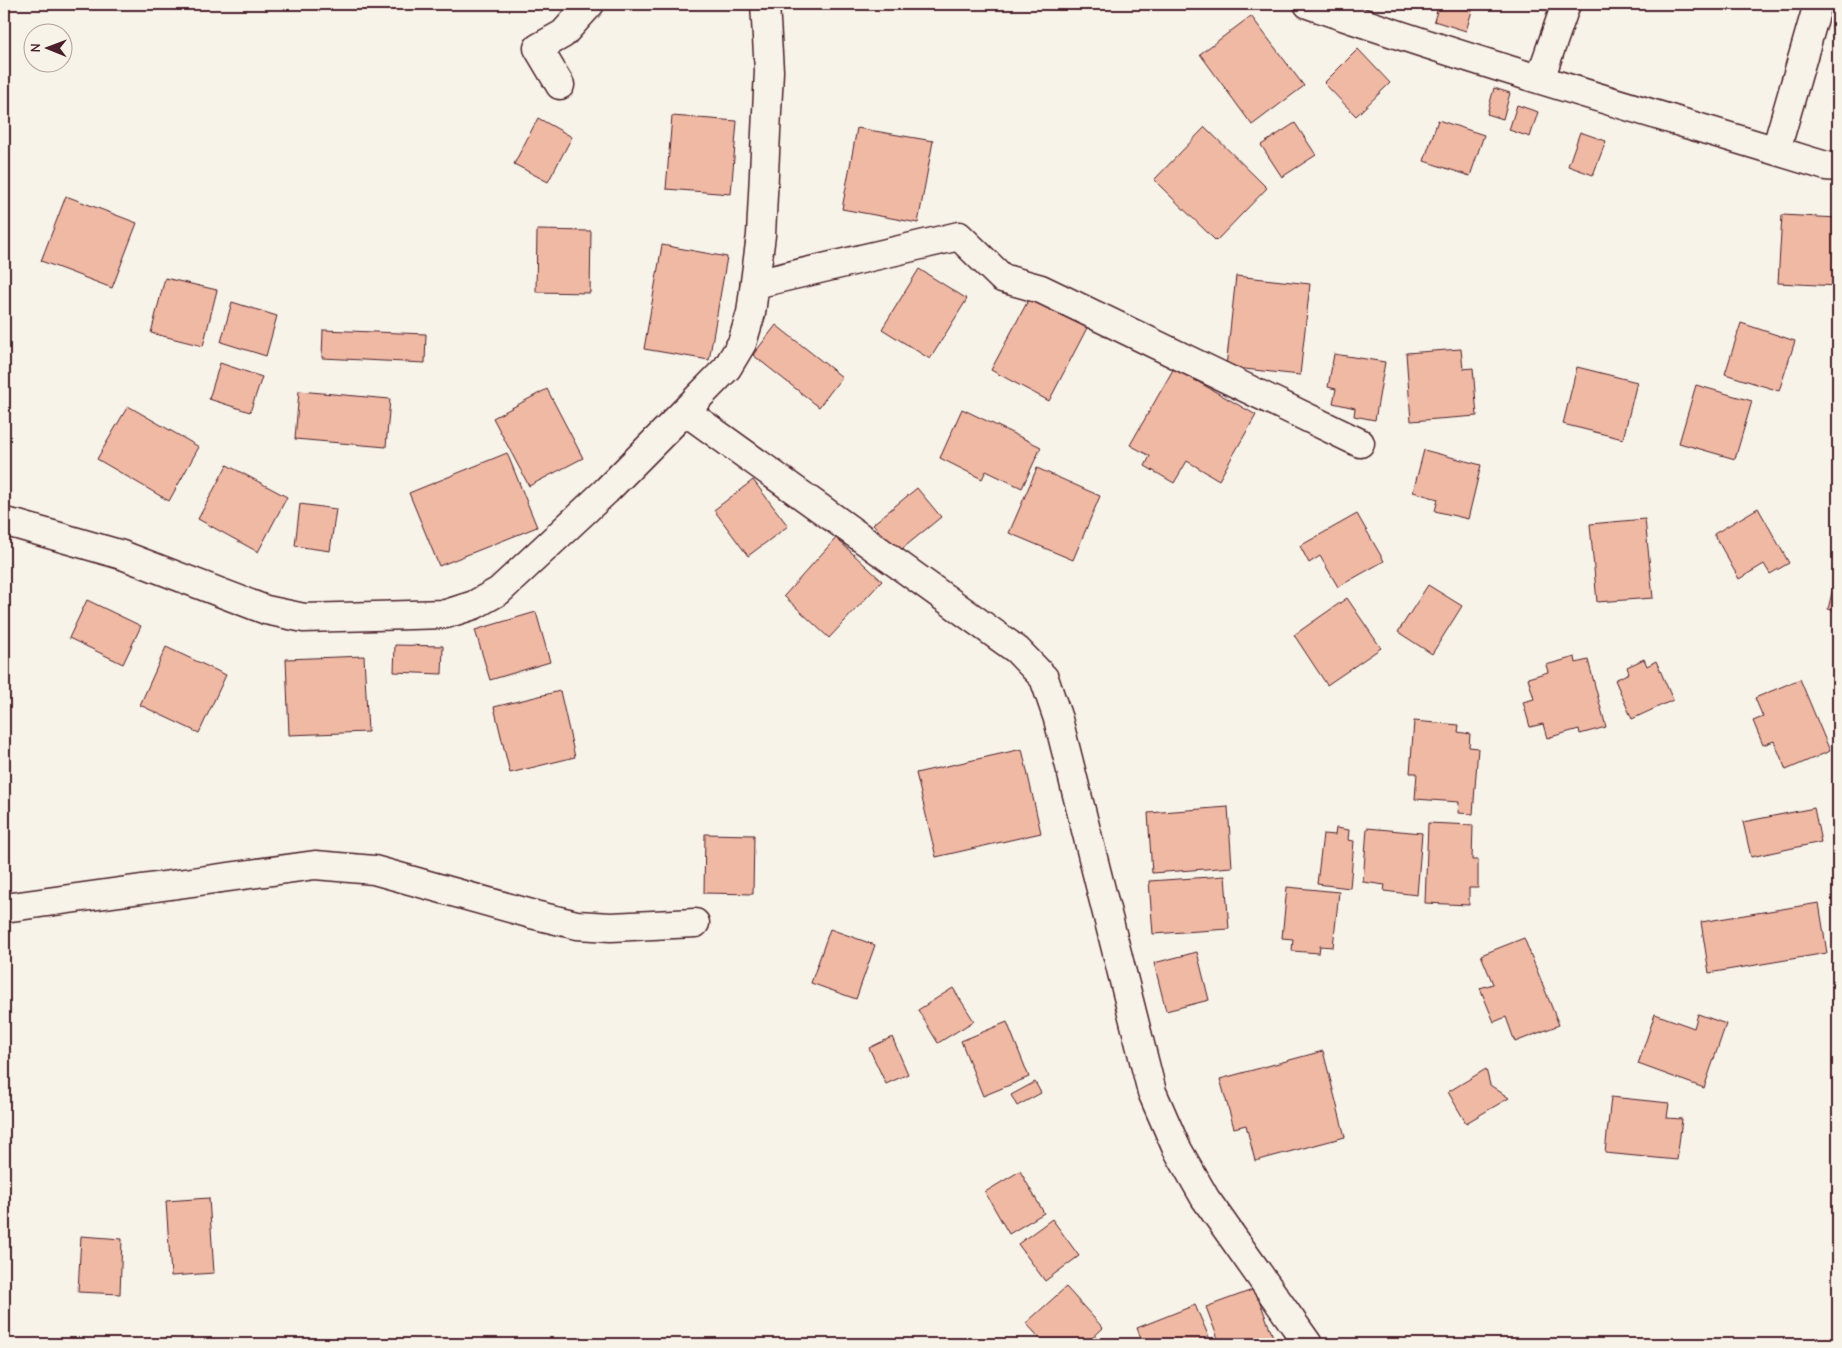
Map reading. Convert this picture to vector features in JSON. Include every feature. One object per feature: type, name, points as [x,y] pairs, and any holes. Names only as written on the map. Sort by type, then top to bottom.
[{"type":"street","points":[[560,85],[538,48],[563,34],[590,4]]},
{"type":"street","points":[[4,522],[122,555],[266,610],[304,618],[446,614],[474,605],[499,591],[606,491],[685,411],[727,368],[742,343],[751,313],[761,235],[769,71],[765,4]]},
{"type":"street","points":[[1308,4],[1382,30],[1540,79],[1826,166],[1838,167]]},
{"type":"street","points":[[1540,79],[1566,4]]},
{"type":"street","points":[[1776,150],[1818,4]]},
{"type":"street","points":[[755,284],[959,236],[1002,278],[1041,288],[1360,443]]},
{"type":"street","points":[[685,411],[1017,650],[1044,678],[1061,729],[1152,1092],[1176,1147],[1205,1198],[1308,1344]]},
{"type":"street","points":[[4,908],[315,865],[374,870],[535,915],[578,925],[611,927],[696,922]]},
{"type":"building","points":[[1439,4],[1474,4],[1466,31],[1434,21]]},
{"type":"building","points":[[1251,16],[1304,86],[1252,125],[1200,54]]},
{"type":"building","points":[[1358,49],[1390,83],[1356,116],[1324,83]]},
{"type":"building","points":[[1494,88],[1510,93],[1503,119],[1487,114]]},
{"type":"building","points":[[1517,105],[1538,112],[1530,137],[1509,130]]},
{"type":"building","points":[[672,116],[737,121],[731,194],[666,189]]},
{"type":"building","points":[[538,118],[572,137],[548,182],[514,164]]},
{"type":"building","points":[[1438,120],[1484,135],[1470,176],[1424,161]]},
{"type":"building","points":[[1295,123],[1316,155],[1282,177],[1261,145]]},
{"type":"building","points":[[1205,127],[1267,188],[1216,241],[1154,180]]},
{"type":"building","points":[[857,128],[933,141],[918,223],[842,209]]},
{"type":"building","points":[[1580,132],[1606,141],[1593,175],[1568,166]]},
{"type":"building","points":[[66,196],[137,223],[112,288],[41,261]]},
{"type":"building","points":[[1782,215],[1838,218],[1838,286],[1778,283]]},
{"type":"building","points":[[537,230],[591,231],[590,293],[536,292]]},
{"type":"building","points":[[662,245],[727,257],[709,360],[644,349]]},
{"type":"building","points":[[919,269],[967,299],[930,359],[882,329]]},
{"type":"building","points":[[1236,276],[1310,284],[1300,375],[1226,367]]},
{"type":"building","points":[[165,278],[217,290],[203,346],[151,333]]},
{"type":"building","points":[[1031,295],[1088,326],[1049,401],[991,370]]},
{"type":"building","points":[[232,302],[277,316],[266,356],[221,342]]},
{"type":"building","points":[[1741,323],[1795,341],[1779,391],[1725,374]]},
{"type":"building","points":[[776,325],[842,377],[819,407],[753,355]]},
{"type":"building","points":[[323,330],[426,334],[425,363],[322,358]]},
{"type":"building","points":[[1461,349],[1463,369],[1473,368],[1477,416],[1411,421],[1406,353]]},
{"type":"building","points":[[1334,354],[1385,362],[1375,420],[1354,416],[1355,408],[1333,403],[1336,389],[1328,387]]},
{"type":"building","points":[[220,363],[262,377],[250,412],[209,399]]},
{"type":"building","points":[[1577,367],[1637,382],[1623,439],[1563,424]]},
{"type":"building","points":[[1174,368],[1256,415],[1219,480],[1187,461],[1174,483],[1145,466],[1150,456],[1130,445]]},
{"type":"building","points":[[1696,385],[1752,401],[1735,459],[1679,443]]},
{"type":"building","points":[[547,389],[583,458],[529,486],[493,418]]},
{"type":"building","points":[[299,391],[390,399],[386,447],[295,439]]},
{"type":"building","points":[[128,406],[199,447],[169,501],[97,459]]},
{"type":"building","points":[[962,409],[1041,447],[1022,488],[986,471],[982,479],[940,458]]},
{"type":"building","points":[[1424,450],[1481,465],[1468,519],[1435,511],[1438,499],[1413,492]]},
{"type":"building","points":[[507,453],[537,527],[439,566],[409,493]]},
{"type":"building","points":[[227,465],[287,497],[258,552],[198,519]]},
{"type":"building","points":[[1037,468],[1100,496],[1073,560],[1009,533]]},
{"type":"building","points":[[753,480],[788,526],[748,556],[714,510]]},
{"type":"building","points":[[917,488],[941,517],[897,553],[873,524]]},
{"type":"building","points":[[300,504],[336,509],[330,551],[295,546]]},
{"type":"building","points":[[1758,508],[1789,563],[1770,574],[1764,564],[1739,579],[1714,534]]},
{"type":"building","points":[[1357,514],[1384,561],[1338,587],[1320,556],[1309,563],[1300,546]]},
{"type":"building","points":[[1645,519],[1653,598],[1597,602],[1590,524]]},
{"type":"building","points":[[836,538],[882,581],[829,638],[784,596]]},
{"type":"building","points":[[1838,568],[1838,612],[1828,609]]},
{"type":"building","points":[[1428,585],[1462,606],[1432,654],[1398,632]]},
{"type":"building","points":[[1347,598],[1381,648],[1327,685],[1294,635]]},
{"type":"building","points":[[87,600],[141,626],[123,664],[69,638]]},
{"type":"building","points":[[536,612],[550,662],[490,680],[475,630]]},
{"type":"building","points":[[395,645],[443,646],[442,674],[394,672]]},
{"type":"building","points":[[166,647],[226,675],[199,733],[140,705]]},
{"type":"building","points":[[364,656],[368,732],[289,735],[286,659]]},
{"type":"building","points":[[1575,657],[1576,663],[1588,660],[1606,727],[1580,734],[1579,729],[1547,738],[1543,724],[1530,727],[1523,702],[1534,699],[1528,678],[1548,672],[1546,665]]},
{"type":"building","points":[[1644,659],[1647,666],[1656,661],[1673,700],[1632,719],[1615,680],[1629,673],[1627,667]]},
{"type":"building","points":[[1800,679],[1830,751],[1786,770],[1774,741],[1763,745],[1753,721],[1763,717],[1755,698]]},
{"type":"building","points":[[560,691],[575,757],[510,773],[494,707]]},
{"type":"building","points":[[1414,721],[1459,725],[1458,732],[1470,734],[1469,747],[1478,748],[1473,814],[1458,813],[1459,802],[1415,799],[1417,773],[1410,773]]},
{"type":"building","points":[[1022,749],[1041,833],[936,857],[916,773]]},
{"type":"building","points":[[1228,807],[1232,867],[1152,873],[1148,813]]},
{"type":"building","points":[[1814,808],[1821,842],[1751,857],[1743,822]]},
{"type":"building","points":[[1428,823],[1473,825],[1472,860],[1478,860],[1478,888],[1469,888],[1469,905],[1425,903]]},
{"type":"building","points":[[1336,828],[1349,830],[1348,840],[1354,841],[1350,888],[1317,884],[1323,834],[1335,835]]},
{"type":"building","points":[[1367,828],[1422,833],[1417,895],[1384,891],[1385,885],[1363,882]]},
{"type":"building","points":[[705,834],[754,835],[753,894],[704,893]]},
{"type":"building","points":[[1225,876],[1229,929],[1153,934],[1149,881]]},
{"type":"building","points":[[1287,887],[1339,892],[1333,947],[1320,946],[1319,953],[1292,951],[1293,939],[1282,938]]},
{"type":"building","points":[[1819,903],[1827,953],[1709,973],[1701,922]]},
{"type":"building","points":[[830,929],[875,945],[856,999],[811,983]]},
{"type":"building","points":[[1524,938],[1559,1025],[1515,1042],[1506,1017],[1494,1022],[1480,988],[1493,984],[1481,955]]},
{"type":"building","points":[[1197,952],[1209,1000],[1166,1011],[1154,963]]},
{"type":"building","points":[[953,988],[974,1021],[938,1043],[918,1010]]},
{"type":"building","points":[[1655,1014],[1694,1028],[1698,1014],[1726,1024],[1704,1088],[1638,1064]]},
{"type":"building","points":[[1007,1022],[1029,1077],[983,1096],[961,1041]]},
{"type":"building","points":[[892,1037],[908,1074],[886,1084],[869,1048]]},
{"type":"building","points":[[1323,1051],[1345,1137],[1255,1161],[1246,1125],[1234,1128],[1220,1079]]},
{"type":"building","points":[[1486,1069],[1490,1085],[1509,1098],[1466,1123],[1448,1092]]},
{"type":"building","points":[[1035,1082],[1041,1093],[1017,1106],[1011,1095]]},
{"type":"building","points":[[1611,1097],[1669,1103],[1667,1118],[1682,1119],[1677,1160],[1605,1153]]},
{"type":"building","points":[[1020,1171],[1044,1213],[1009,1234],[985,1192]]},
{"type":"building","points":[[209,1198],[214,1273],[171,1276],[166,1201]]},
{"type":"building","points":[[1052,1219],[1079,1256],[1045,1281],[1018,1244]]},
{"type":"building","points":[[81,1236],[122,1239],[120,1294],[78,1292]]},
{"type":"building","points":[[1066,1287],[1103,1328],[1086,1344],[1045,1344],[1026,1323]]},
{"type":"building","points":[[1255,1289],[1275,1342],[1269,1344],[1220,1344],[1206,1307]]},
{"type":"building","points":[[1195,1305],[1212,1344],[1143,1344],[1137,1328]]}]
